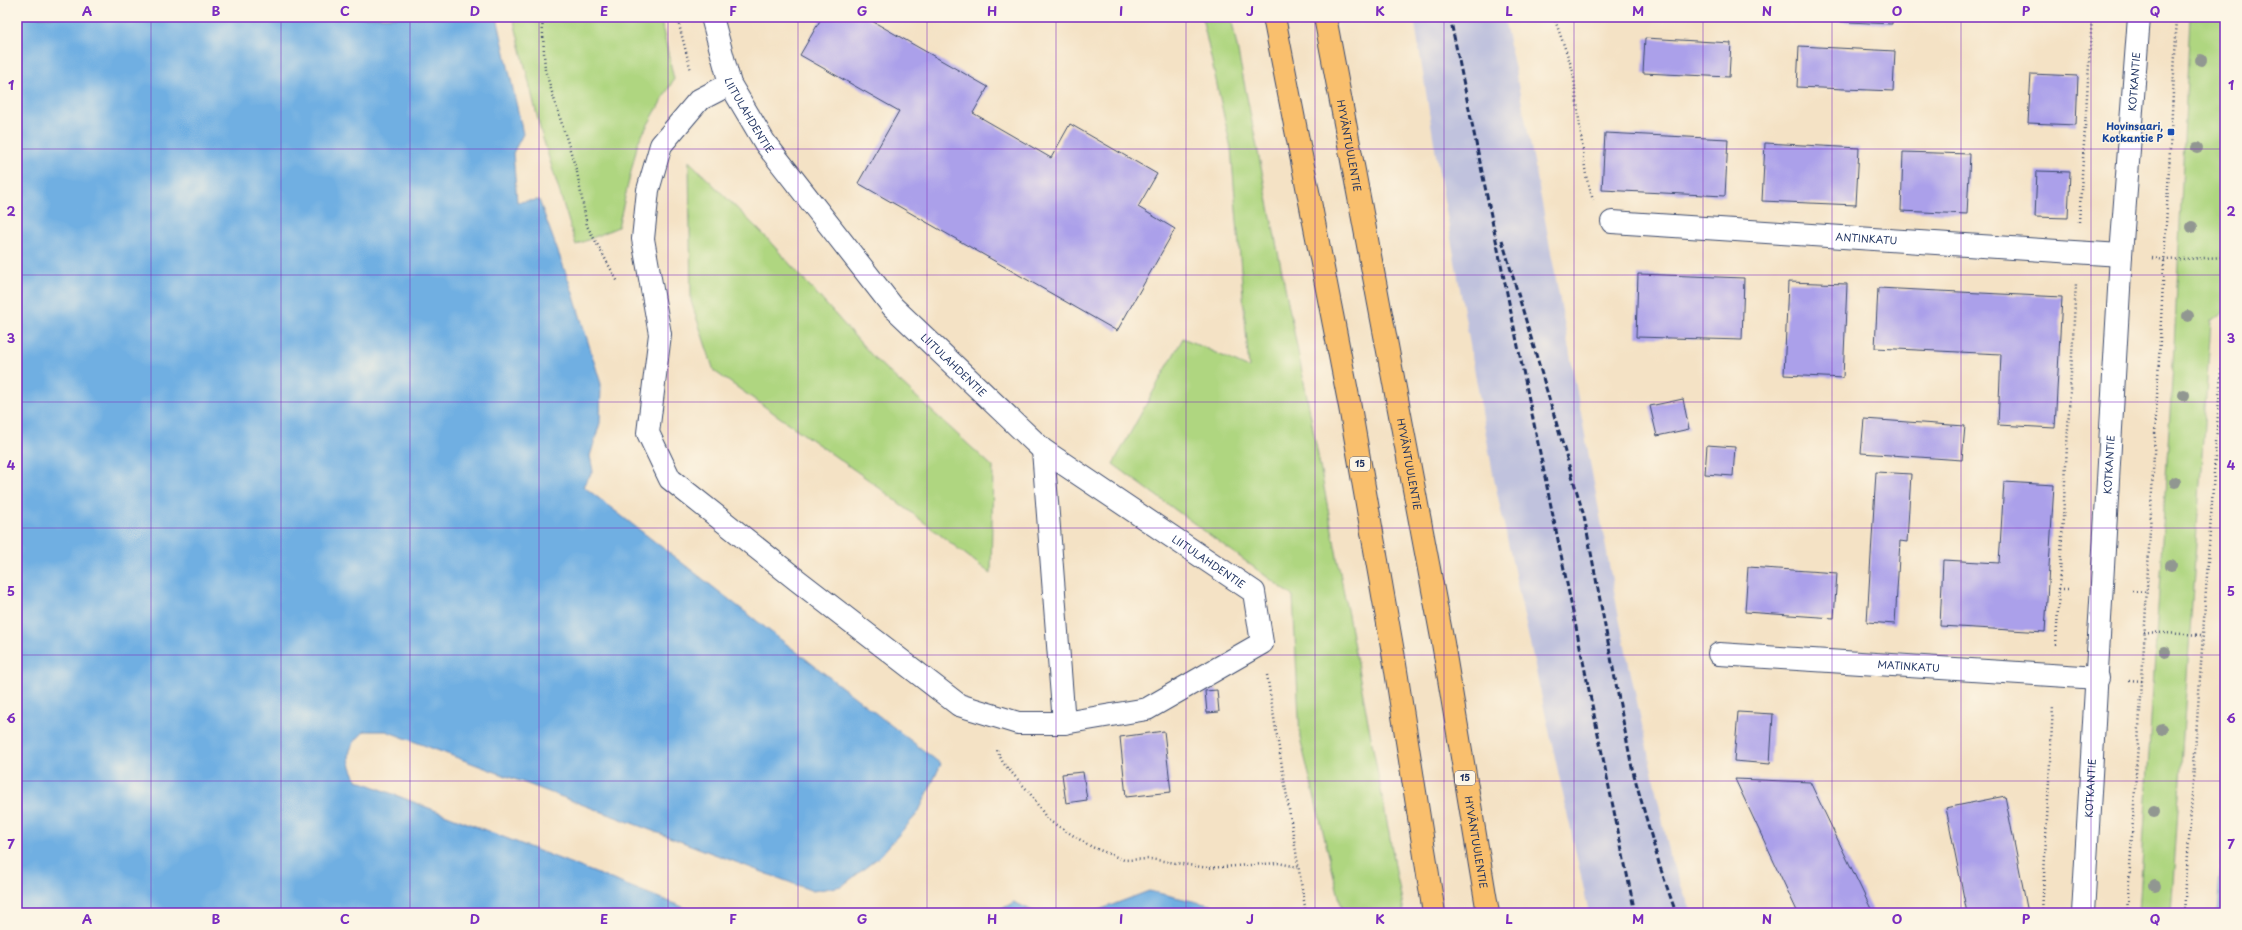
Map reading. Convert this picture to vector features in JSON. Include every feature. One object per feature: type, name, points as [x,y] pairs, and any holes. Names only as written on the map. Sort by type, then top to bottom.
[{"type":"highway","name":"15","points":[[1274,17],[1351,415],[1393,652],[1434,913]]},
{"type":"highway","name":"HYVÄNTUULENTIE","points":[[1324,17],[1441,635],[1488,913]]},
{"type":"street","name":"LIITULAHDENTIE","points":[[712,17],[730,84],[765,143],[893,307],[1043,450],[1254,592],[1262,643]]},
{"type":"street","name":"KOTKANTIE","points":[[2083,913],[2098,678],[2121,255],[2139,17]]},
{"type":"street","points":[[730,84],[699,100],[661,145],[648,190],[644,239],[660,334],[648,433],[670,478],[797,580],[959,705],[1018,723],[1064,723],[1147,709],[1262,643]]},
{"type":"street","name":"ANTINKATU","points":[[1612,222],[2121,255]]},
{"type":"street","points":[[1043,450],[1064,723]]},
{"type":"street","name":"MATINKATU","points":[[1719,654],[2098,678]]},
{"type":"path","points":[[542,17],[545,70],[577,172],[587,226],[619,284]]},
{"type":"path","points":[[677,17],[699,100]]},
{"type":"path","points":[[1554,17],[1573,72],[1586,176],[1600,223],[1612,222]]},
{"type":"path","points":[[2042,913],[2077,253],[2092,17]]},
{"type":"path","points":[[2127,913],[2165,260],[2177,17]]},
{"type":"path","points":[[2165,260],[2225,257]]},
{"type":"path","points":[[2184,913],[2225,311]]},
{"type":"path","points":[[2144,632],[2202,635]]},
{"type":"path","points":[[1262,643],[1306,913]]},
{"type":"path","points":[[981,712],[1003,763],[1029,792],[1048,820],[1092,847],[1124,860],[1150,859],[1208,868],[1278,863],[1298,866]]},
{"type":"shaded area","points":[[1414,17],[1504,17],[1535,166],[1619,618],[1671,860],[1692,913],[1589,913],[1494,479],[1436,155]]},
{"type":"green space","points":[[513,17],[660,17],[674,79],[638,142],[618,227],[576,245],[541,132]]},
{"type":"green space","points":[[1202,17],[1231,17],[1307,397],[1404,913],[1343,913],[1300,738],[1293,596],[1113,464],[1183,338],[1249,368],[1231,148]]},
{"type":"green space","points":[[2190,17],[2225,17],[2225,310],[2211,321],[2171,913],[2139,913],[2174,348]]},
{"type":"green space","points":[[689,161],[763,234],[876,360],[993,467],[991,574],[873,483],[714,371],[691,301]]},
{"type":"water","points":[[17,17],[497,17],[523,134],[513,153],[517,202],[539,200],[572,290],[601,384],[600,423],[590,456],[593,471],[583,486],[941,764],[918,813],[879,857],[842,886],[813,891],[386,731],[365,731],[354,743],[349,753],[349,759],[357,780],[698,913],[17,913]]},
{"type":"water","points":[[2225,808],[2225,913],[2217,913]]},
{"type":"water","points":[[1149,891],[1245,913],[1091,913]]},
{"type":"water","points":[[1014,902],[1037,913],[995,913]]},
{"type":"building","points":[[822,17],[865,17],[988,87],[973,113],[1051,158],[1070,124],[1157,174],[1138,207],[1175,229],[1117,331],[858,183],[899,111],[800,55]]},
{"type":"building","points":[[1827,17],[1892,17],[1892,24],[1827,21]]},
{"type":"building","points":[[1645,38],[1731,43],[1729,77],[1643,73]]},
{"type":"building","points":[[1799,46],[1895,51],[1893,91],[1797,87]]},
{"type":"building","points":[[2031,74],[2078,76],[2076,125],[2028,123]]},
{"type":"building","points":[[1605,133],[1728,139],[1725,196],[1602,190]]},
{"type":"building","points":[[1765,143],[1859,148],[1856,205],[1762,201]]},
{"type":"building","points":[[1903,152],[1970,154],[1967,214],[1901,211]]},
{"type":"building","points":[[2037,171],[2070,172],[2068,218],[2035,217]]},
{"type":"building","points":[[1638,274],[1744,278],[1742,340],[1636,337]]},
{"type":"building","points":[[1788,282],[1847,284],[1843,378],[1784,375]]},
{"type":"building","points":[[1878,288],[2062,297],[2055,428],[1998,425],[2001,354],[1875,348]]},
{"type":"building","points":[[1683,399],[1689,429],[1657,436],[1650,406]]},
{"type":"building","points":[[1864,419],[1965,426],[1962,460],[1861,453]]},
{"type":"building","points":[[1707,445],[1735,447],[1733,476],[1705,474]]},
{"type":"building","points":[[1876,472],[1911,474],[1907,542],[1900,541],[1895,624],[1867,622]]},
{"type":"building","points":[[2004,482],[2054,485],[2045,632],[1940,626],[1943,560],[1999,563]]},
{"type":"building","points":[[1748,567],[1837,573],[1834,618],[1745,612]]},
{"type":"building","points":[[1217,690],[1219,712],[1207,713],[1205,691]]},
{"type":"building","points":[[1738,712],[1773,714],[1770,764],[1734,761]]},
{"type":"building","points":[[1164,731],[1171,792],[1126,797],[1120,737]]},
{"type":"building","points":[[1083,772],[1087,800],[1066,803],[1062,774]]},
{"type":"building","points":[[1735,779],[1810,782],[1873,913],[1798,913]]},
{"type":"building","points":[[2005,796],[2028,913],[1967,913],[1946,808]]},
{"type":"railway","points":[[1450,17],[1635,913]]},
{"type":"railway","points":[[1502,240],[1584,516],[1632,768],[1660,867],[1676,913]]},
{"type":"place","name":"Hovinsaari, Kotkantie P","points":[[2171,132]]}]
